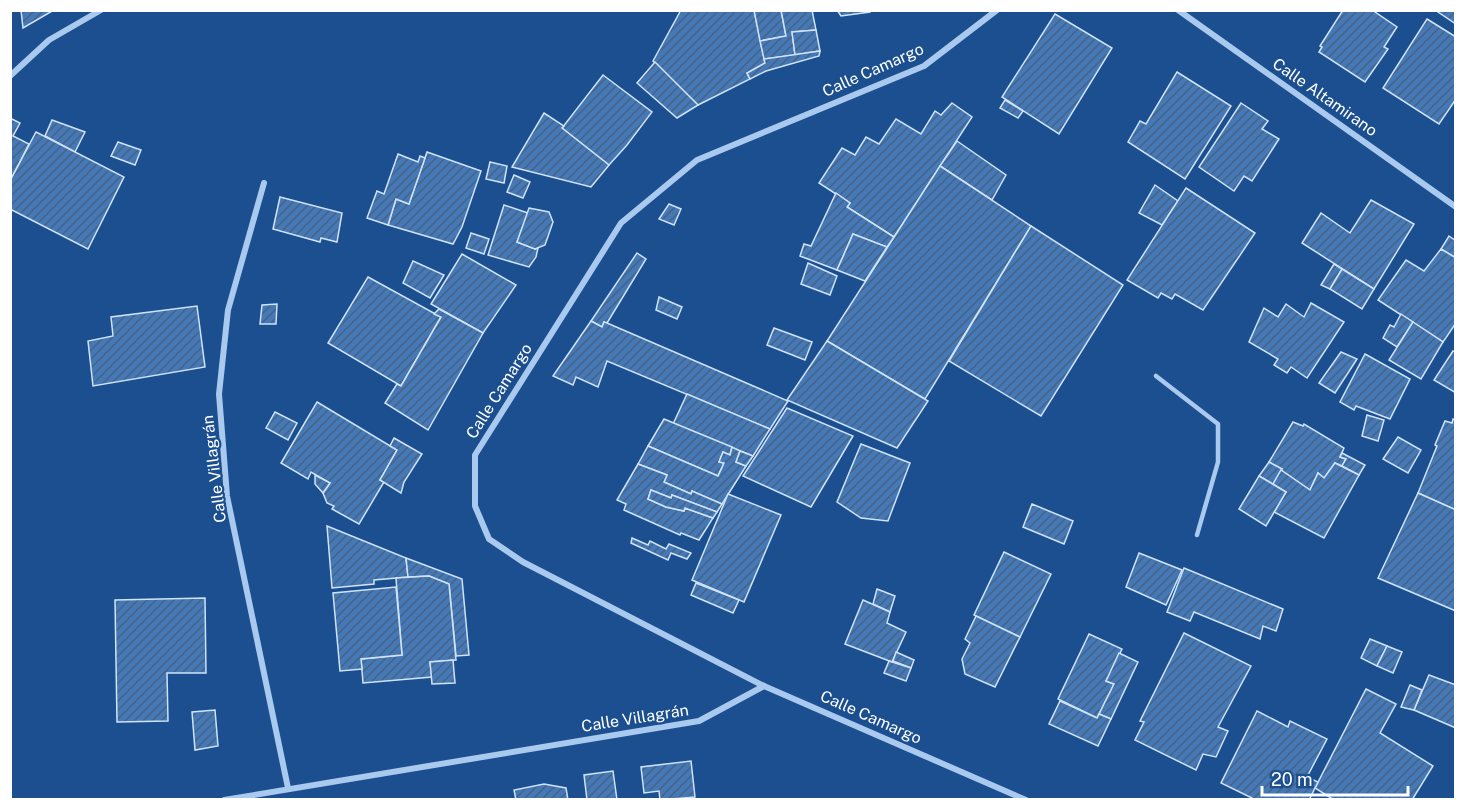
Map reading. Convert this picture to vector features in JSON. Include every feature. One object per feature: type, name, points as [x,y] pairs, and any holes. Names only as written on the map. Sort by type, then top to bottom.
[{"type":"street","points":[[10,76],[49,40],[101,10]]},
{"type":"street","name":"Calle Camargo","points":[[996,10],[924,66],[697,160],[621,223],[475,455],[475,506],[489,538],[523,562],[764,686],[1026,800]]},
{"type":"street","name":"Calle Altamirano","points":[[1178,10],[1455,207]]},
{"type":"street","name":"Calle Villagrán","points":[[264,183],[228,310],[219,394],[227,496],[288,788]]},
{"type":"street","name":"Calle Villagrán","points":[[224,800],[699,721],[764,686]]},
{"type":"lane","points":[[1156,376],[1218,424],[1218,462],[1197,535]]},
{"type":"building","points":[[21,10],[54,10],[23,28]]},
{"type":"building","points":[[681,10],[754,10],[765,63],[747,73],[750,79],[698,105],[653,61]]},
{"type":"building","points":[[754,10],[781,10],[786,36],[760,41]]},
{"type":"building","points":[[781,10],[812,10],[816,30],[792,32],[795,55],[764,59],[760,41],[786,36]]},
{"type":"building","points":[[837,10],[870,10],[870,12],[841,16]]},
{"type":"building","points":[[1343,10],[1372,10],[1397,27],[1384,47],[1388,49],[1365,82],[1319,52],[1322,47],[1320,46]]},
{"type":"building","points":[[1435,10],[1456,10],[1456,24]]},
{"type":"building","points":[[1055,14],[1112,48],[1059,134],[1002,97]]},
{"type":"building","points":[[1427,19],[1456,37],[1456,99],[1439,124],[1383,88]]},
{"type":"building","points":[[816,30],[820,51],[795,55],[792,32]]},
{"type":"building","points":[[820,51],[819,56],[766,71],[750,79],[747,73],[765,63],[764,59]]},
{"type":"building","points":[[655,62],[698,105],[677,118],[637,83]]},
{"type":"building","points":[[1177,72],[1231,106],[1185,179],[1128,142],[1140,121],[1146,124]]},
{"type":"building","points":[[603,75],[652,112],[609,165],[562,128]]},
{"type":"building","points":[[1005,100],[1023,111],[1018,118],[1000,108]]},
{"type":"building","points":[[952,103],[972,117],[894,237],[847,207],[850,203],[819,183],[842,148],[855,155],[866,137],[879,144],[896,119],[921,134],[935,111],[941,115]]},
{"type":"building","points":[[1241,103],[1268,121],[1262,129],[1279,139],[1252,181],[1244,176],[1234,191],[1199,167]]},
{"type":"building","points":[[544,113],[564,126],[562,128],[609,165],[591,187],[512,167]]},
{"type":"building","points":[[10,118],[20,123],[13,136],[29,144],[10,181]]},
{"type":"building","points":[[52,120],[85,132],[75,152],[45,136]]},
{"type":"building","points":[[36,132],[124,177],[88,249],[10,209],[10,181]]},
{"type":"building","points":[[957,141],[1006,175],[992,200],[940,166]]},
{"type":"building","points":[[118,142],[141,150],[135,165],[111,156]]},
{"type":"building","points":[[427,152],[481,171],[462,227],[453,244],[388,225],[396,199],[409,204]]},
{"type":"building","points":[[398,154],[418,162],[420,156],[425,158],[409,204],[396,199],[388,225],[367,218],[377,191],[384,194]]},
{"type":"building","points":[[490,162],[507,166],[504,183],[486,179]]},
{"type":"building","points":[[940,166],[1031,226],[925,399],[827,341]]},
{"type":"building","points":[[514,175],[530,182],[523,198],[507,192]]},
{"type":"building","points":[[1155,185],[1178,201],[1162,225],[1139,213]]},
{"type":"building","points":[[1186,188],[1255,233],[1203,310],[1175,294],[1172,299],[1161,293],[1158,298],[1127,280]]},
{"type":"building","points":[[836,193],[850,203],[847,207],[894,237],[887,247],[853,234],[837,270],[800,256],[804,244],[811,246]]},
{"type":"building","points":[[280,197],[342,213],[337,242],[321,238],[320,242],[273,229]]},
{"type":"building","points":[[1371,200],[1414,224],[1374,289],[1302,243],[1321,213],[1350,233]]},
{"type":"building","points":[[669,204],[681,209],[674,225],[659,219]]},
{"type":"building","points":[[504,205],[528,213],[517,242],[538,248],[536,257],[529,267],[488,255]]},
{"type":"building","points":[[529,208],[549,212],[553,222],[545,245],[535,249],[517,242]]},
{"type":"building","points":[[1031,226],[1123,285],[1041,416],[949,361]]},
{"type":"building","points":[[471,233],[489,239],[484,254],[466,248]]},
{"type":"building","points":[[853,234],[887,247],[865,281],[837,270]]},
{"type":"building","points":[[1449,236],[1456,241],[1456,258],[1441,249]]},
{"type":"building","points":[[1441,249],[1456,258],[1456,323],[1443,342],[1378,300],[1406,260],[1424,271]]},
{"type":"building","points":[[637,253],[646,259],[607,323],[604,322],[602,327],[591,321]]},
{"type":"building","points":[[462,254],[516,285],[483,333],[431,304]]},
{"type":"building","points":[[413,261],[444,275],[430,298],[403,283]]},
{"type":"building","points":[[808,263],[837,276],[830,295],[801,284]]},
{"type":"building","points":[[1334,264],[1342,269],[1330,289],[1321,285]]},
{"type":"building","points":[[1342,269],[1374,289],[1362,309],[1330,289]]},
{"type":"building","points":[[368,277],[441,317],[401,386],[328,343]]},
{"type":"building","points":[[659,297],[682,307],[677,319],[656,310]]},
{"type":"building","points":[[1311,303],[1344,322],[1307,378],[1291,367],[1287,373],[1274,365],[1278,359],[1249,342],[1264,308],[1278,317],[1286,304],[1304,317]]},
{"type":"building","points":[[277,304],[276,324],[260,324],[262,305]]},
{"type":"building","points":[[197,306],[205,367],[93,386],[88,341],[113,336],[111,317]]},
{"type":"building","points":[[439,309],[483,333],[428,430],[385,403],[397,384],[401,386],[441,317],[434,314]]},
{"type":"building","points":[[1401,314],[1413,322],[1397,347],[1383,338],[1390,325],[1394,327]]},
{"type":"building","points":[[591,321],[602,327],[604,322],[607,323],[788,401],[770,429],[607,361],[598,387],[576,377],[573,385],[553,376]]},
{"type":"building","points":[[1413,322],[1443,342],[1421,379],[1389,360]]},
{"type":"building","points":[[774,328],[812,342],[805,360],[767,345]]},
{"type":"building","points":[[827,341],[928,401],[897,448],[787,400]]},
{"type":"building","points":[[1453,351],[1456,352],[1456,393],[1434,380]]},
{"type":"building","points":[[1341,352],[1357,359],[1335,393],[1319,383]]},
{"type":"building","points":[[1365,354],[1410,379],[1390,419],[1356,406],[1354,410],[1340,402]]},
{"type":"building","points":[[687,394],[770,429],[753,456],[673,424]]},
{"type":"building","points":[[317,402],[397,450],[380,480],[384,482],[359,524],[332,509],[334,506],[327,503],[323,493],[330,483],[311,472],[308,479],[281,463]]},
{"type":"building","points":[[787,408],[853,436],[811,507],[743,476]]},
{"type":"building","points":[[275,412],[297,423],[288,440],[266,428]]},
{"type":"building","points":[[1367,415],[1384,420],[1378,441],[1362,436]]},
{"type":"building","points":[[664,419],[732,447],[730,455],[723,452],[719,462],[724,463],[718,476],[648,446]]},
{"type":"building","points":[[1453,419],[1456,420],[1456,510],[1418,493],[1445,421],[1452,423]]},
{"type":"building","points":[[1293,422],[1303,426],[1304,424],[1344,448],[1340,457],[1346,459],[1342,466],[1335,463],[1324,478],[1318,473],[1310,490],[1269,462]]},
{"type":"building","points":[[1398,437],[1421,450],[1408,473],[1383,459]]},
{"type":"building","points":[[394,438],[422,454],[404,482],[401,493],[380,480],[397,450],[390,446]]},
{"type":"building","points":[[861,444],[910,463],[888,521],[861,518],[837,502]]},
{"type":"building","points":[[648,446],[718,476],[724,463],[719,462],[723,452],[730,455],[732,447],[740,451],[736,462],[746,466],[722,504],[664,482],[667,475],[638,464]]},
{"type":"building","points":[[740,451],[753,456],[746,466],[736,462]]},
{"type":"building","points":[[1342,453],[1365,465],[1359,475],[1342,466],[1346,459],[1340,457]]},
{"type":"building","points":[[1269,462],[1282,469],[1273,484],[1259,476]]},
{"type":"building","points":[[1335,463],[1359,475],[1324,538],[1274,512],[1286,492],[1273,484],[1281,470],[1310,490],[1318,473],[1324,478]]},
{"type":"building","points":[[638,464],[667,475],[664,482],[722,504],[717,512],[672,495],[671,498],[651,490],[648,499],[666,507],[684,511],[685,508],[713,518],[699,540],[681,533],[680,535],[624,510],[626,504],[617,500]]},
{"type":"building","points":[[315,475],[330,483],[323,493],[315,484]]},
{"type":"building","points":[[1259,476],[1286,492],[1266,526],[1239,509]]},
{"type":"building","points":[[651,490],[671,498],[672,495],[717,512],[713,518],[685,508],[684,511],[666,507],[648,499]]},
{"type":"building","points":[[1418,493],[1456,510],[1456,611],[1378,578]]},
{"type":"building","points":[[728,494],[781,515],[744,602],[692,580]]},
{"type":"building","points":[[1032,504],[1073,521],[1064,544],[1023,527]]},
{"type":"building","points":[[327,526],[406,558],[408,577],[374,580],[374,584],[332,588]]},
{"type":"building","points":[[632,538],[648,545],[650,541],[666,549],[669,544],[691,553],[687,559],[671,553],[668,560],[631,543]]},
{"type":"building","points":[[1004,552],[1051,574],[1020,637],[974,615]]},
{"type":"building","points":[[1139,553],[1182,570],[1166,605],[1126,587]]},
{"type":"building","points":[[406,558],[462,579],[469,655],[456,656],[449,584],[429,576],[408,577]]},
{"type":"building","points":[[1184,568],[1283,609],[1276,631],[1263,626],[1260,639],[1194,612],[1190,621],[1167,612]]},
{"type":"building","points":[[429,576],[449,584],[456,660],[430,662],[432,677],[363,683],[361,659],[402,655],[396,578]]},
{"type":"building","points":[[696,583],[739,600],[733,613],[691,595]]},
{"type":"building","points":[[396,587],[402,655],[361,659],[362,669],[340,671],[333,593]]},
{"type":"building","points":[[877,589],[895,596],[890,612],[873,604]]},
{"type":"building","points":[[205,598],[206,673],[167,673],[168,721],[117,722],[115,600]]},
{"type":"building","points":[[863,600],[890,612],[887,623],[906,632],[892,662],[845,644]]},
{"type":"building","points":[[976,616],[1020,637],[995,687],[965,674],[962,659],[970,643],[965,639]]},
{"type":"building","points":[[1184,633],[1251,666],[1218,727],[1228,731],[1216,757],[1203,754],[1196,770],[1135,740],[1144,722],[1140,721]]},
{"type":"building","points":[[1089,634],[1122,649],[1106,681],[1114,684],[1097,718],[1058,699]]},
{"type":"building","points":[[1370,639],[1387,646],[1377,666],[1361,658]]},
{"type":"building","points":[[1387,646],[1402,652],[1393,673],[1377,666]]},
{"type":"building","points":[[896,652],[914,660],[911,668],[893,661]]},
{"type":"building","points":[[1119,653],[1138,662],[1111,719],[1099,714],[1114,684],[1106,681]]},
{"type":"building","points":[[453,660],[455,683],[432,684],[430,662]]},
{"type":"building","points":[[889,661],[911,668],[906,681],[884,673]]},
{"type":"building","points":[[1429,675],[1456,685],[1456,728],[1414,710]]},
{"type":"building","points":[[1410,685],[1422,690],[1414,710],[1401,707]]},
{"type":"building","points":[[1366,689],[1396,704],[1380,733],[1433,766],[1412,800],[1334,800],[1315,788]]},
{"type":"building","points":[[1060,701],[1097,718],[1099,714],[1111,719],[1098,746],[1049,724]]},
{"type":"building","points":[[215,710],[218,746],[195,750],[192,712]]},
{"type":"building","points":[[1257,711],[1288,727],[1290,721],[1327,739],[1307,777],[1318,782],[1309,800],[1252,800],[1221,783]]},
{"type":"building","points":[[691,761],[695,797],[660,800],[659,791],[644,793],[641,767]]},
{"type":"building","points":[[613,771],[617,800],[587,800],[584,775]]},
{"type":"building","points":[[544,784],[566,788],[568,800],[516,800],[514,790]]}]
